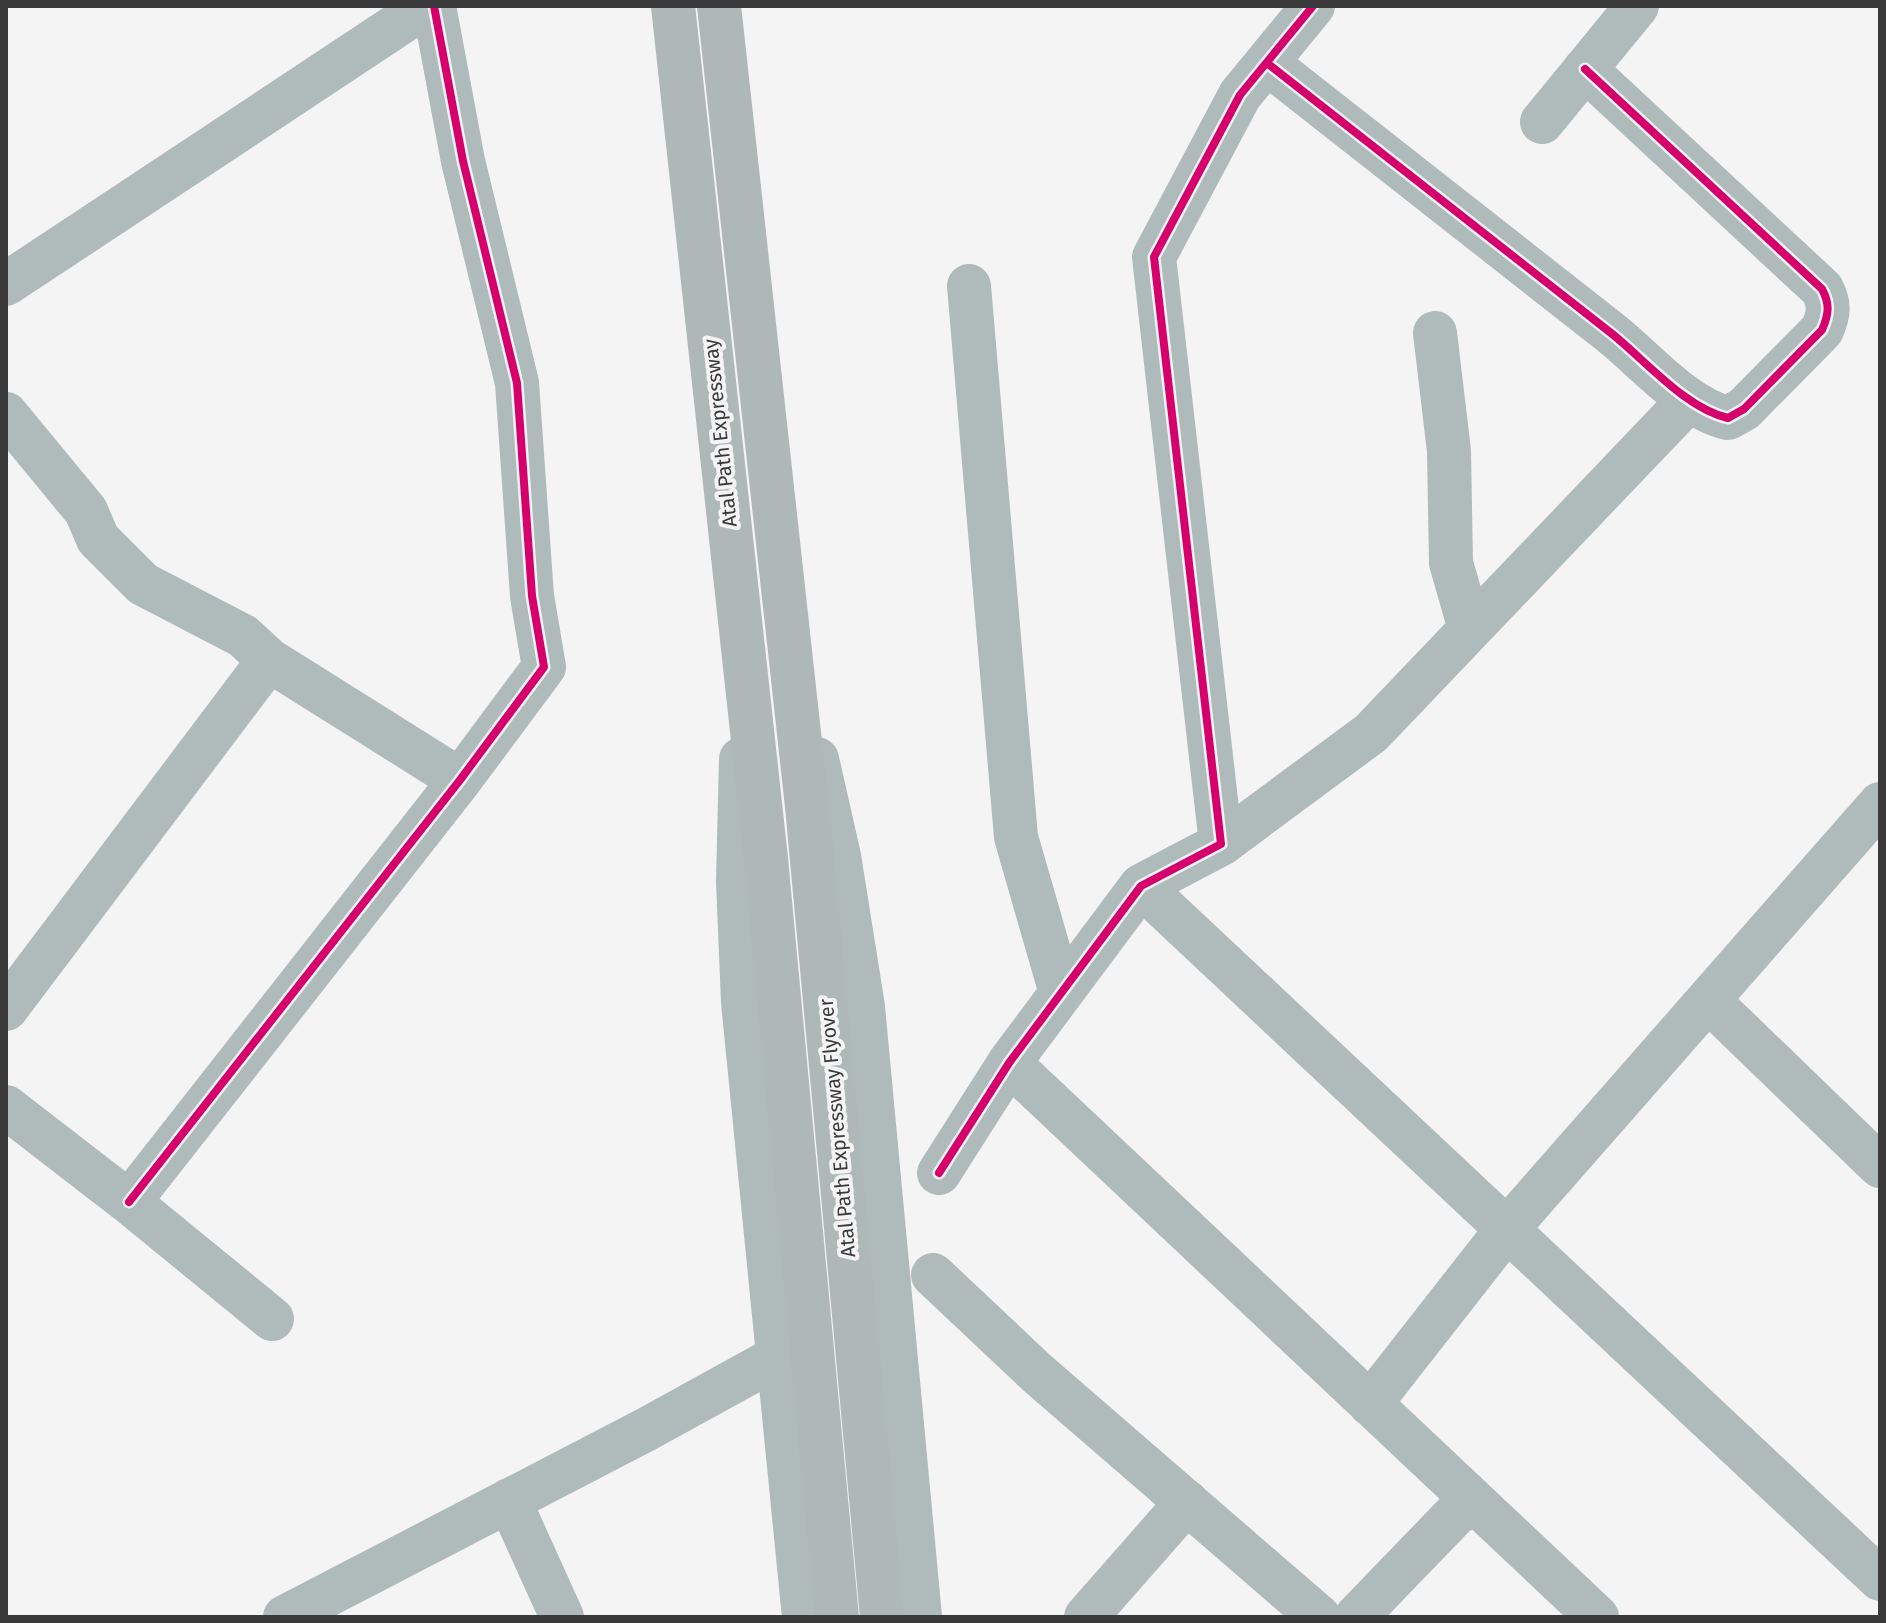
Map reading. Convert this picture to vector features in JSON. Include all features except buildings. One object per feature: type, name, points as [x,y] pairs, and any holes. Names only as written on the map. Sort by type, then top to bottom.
[{"type":"highway","name":"Atal Path Expressway","points":[[673,6],[766,859],[837,1617]]},
{"type":"highway","points":[[719,6],[789,640]]},
{"type":"highway","name":"Atal Path Expressway Flyover","points":[[789,640],[882,1617]]},
{"type":"street","points":[[6,284],[426,6]]},
{"type":"street","points":[[129,1202],[460,780],[544,667],[532,596],[517,383],[463,161],[434,6]]},
{"type":"street","points":[[1221,844],[1154,257],[1240,95],[1313,6]]},
{"type":"street","points":[[1542,122],[1637,6]]},
{"type":"street","points":[[1267,63],[1619,340],[1689,400],[1711,414],[1728,418],[1744,409],[1822,330],[1828,317],[1828,301],[1822,289],[1585,69]]},
{"type":"street","points":[[969,286],[1016,837],[1061,993]]},
{"type":"street","points":[[1435,333],[1449,451],[1451,563],[1470,629]]},
{"type":"street","points":[[939,1173],[1009,1063],[1141,886],[1221,844],[1371,733],[1689,400]]},
{"type":"street","points":[[6,414],[86,511],[98,539],[143,584],[243,636],[269,660],[460,780]]},
{"type":"street","points":[[789,640],[839,856],[863,1007],[920,1617]]},
{"type":"street","points":[[744,643],[738,882],[743,1002],[804,1617]]},
{"type":"street","points":[[6,1009],[269,660]]},
{"type":"street","points":[[1370,1404],[1507,1229],[1708,1000],[1871,831]]},
{"type":"street","points":[[1141,886],[1880,1579]]},
{"type":"street","points":[[1708,1000],[1880,1166]]},
{"type":"street","points":[[1009,1063],[1597,1617]]},
{"type":"street","points":[[6,1107],[272,1319]]},
{"type":"street","points":[[933,1275],[1037,1373],[1319,1617]]},
{"type":"street","points":[[285,1617],[647,1429],[778,1357]]},
{"type":"street","points":[[1356,1617],[1471,1498]]},
{"type":"street","points":[[509,1500],[562,1617]]},
{"type":"street","points":[[1086,1617],[1187,1502]]},
{"type":"cycle path","points":[[129,1202],[460,780],[544,667],[532,596],[517,383],[463,161],[434,6]]},
{"type":"cycle path","points":[[939,1173],[1009,1063],[1141,886],[1221,844],[1154,257],[1240,95],[1313,6]]},
{"type":"cycle path","points":[[1267,63],[1611,333],[1681,394],[1712,413],[1728,418],[1744,409],[1822,330],[1828,309],[1825,294],[1585,69]]}]
